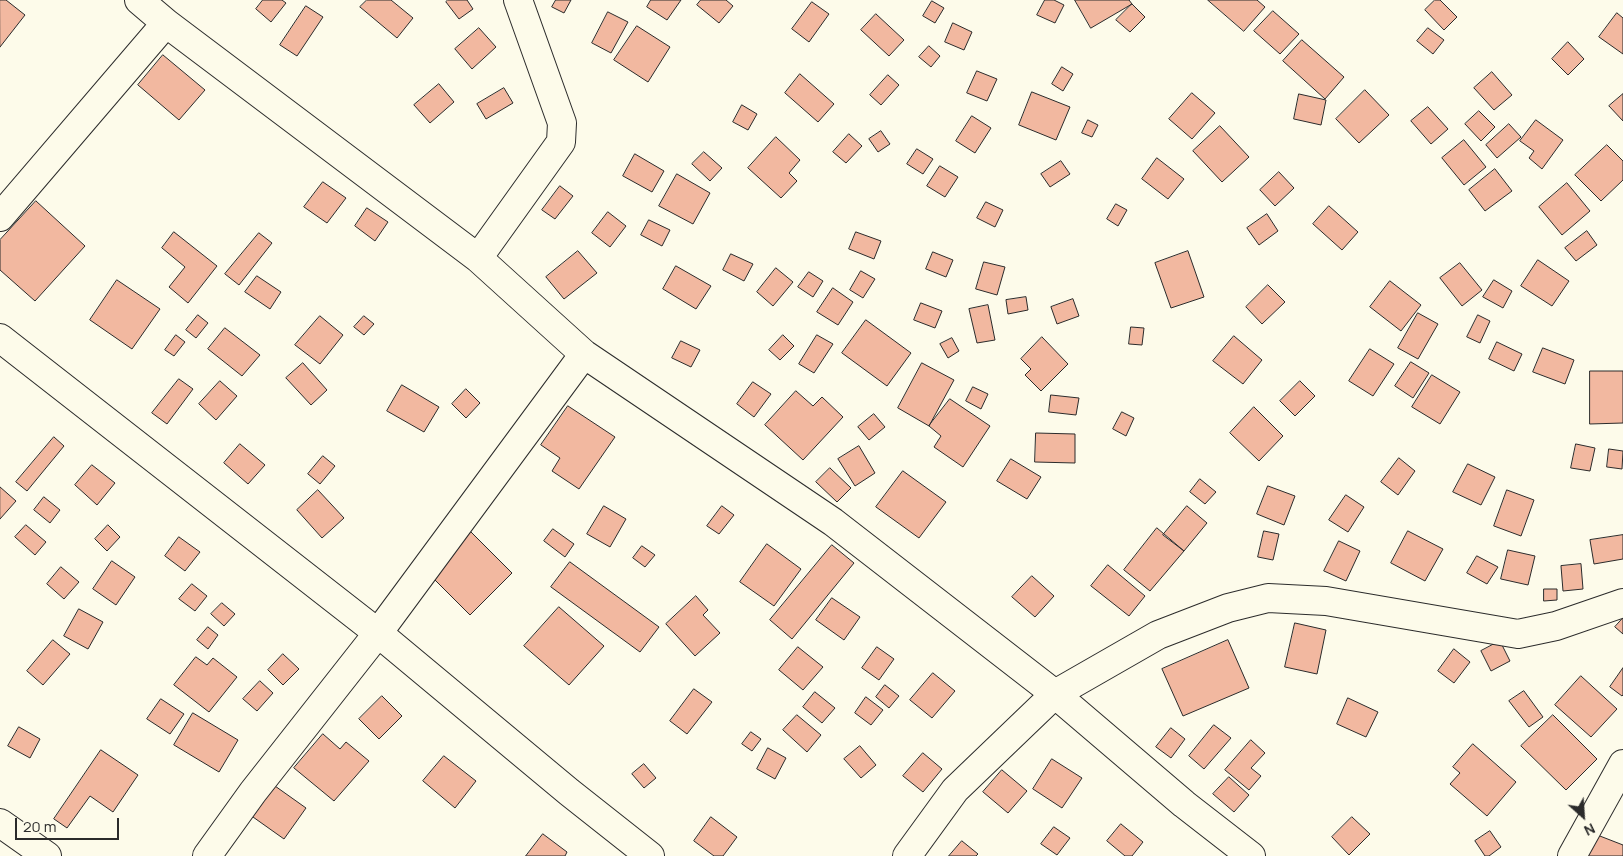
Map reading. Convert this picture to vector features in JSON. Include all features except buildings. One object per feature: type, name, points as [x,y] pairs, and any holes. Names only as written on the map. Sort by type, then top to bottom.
[{"type":"street","points":[[139,0],[166,23],[478,258],[584,354],[833,522],[1055,694],[1184,804],[1250,856]]},
{"type":"street","points":[[478,258],[561,142],[562,123],[518,0]]},
{"type":"street","points":[[0,217],[166,23]]},
{"type":"street","points":[[0,338],[378,633],[568,792],[650,856]]},
{"type":"street","points":[[207,856],[253,792],[378,633],[584,354]]},
{"type":"street","points":[[907,856],[955,790],[1055,694],[1158,635],[1228,608],[1268,598],[1326,601],[1518,634],[1556,626],[1623,604]]},
{"type":"street","points":[[1572,856],[1623,764]]},
{"type":"street","points":[[0,824],[46,856]]}]
